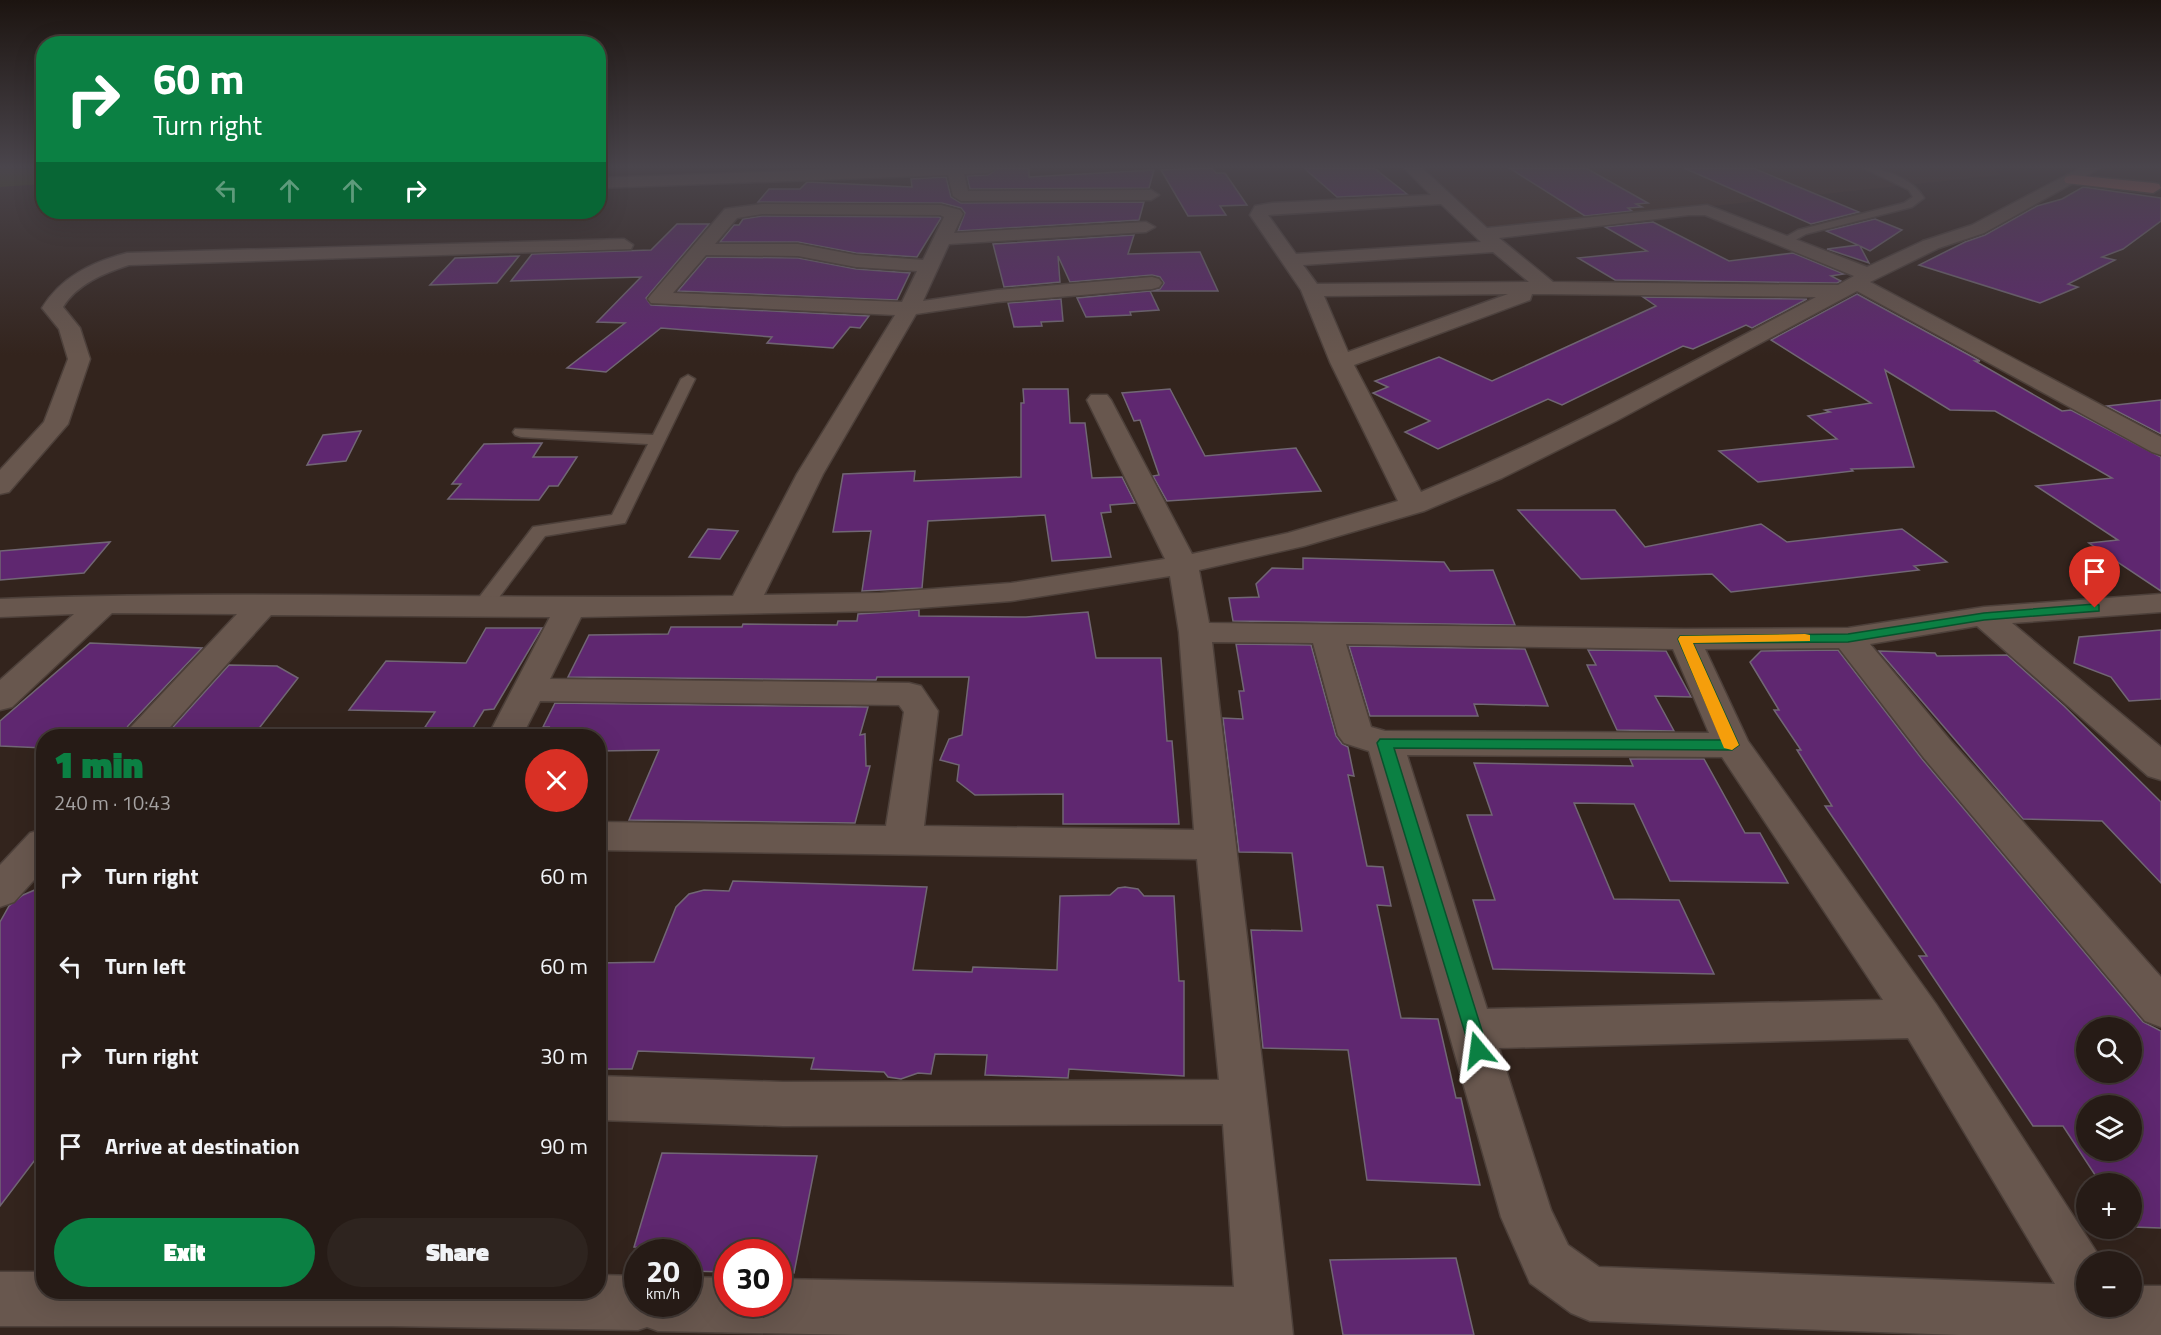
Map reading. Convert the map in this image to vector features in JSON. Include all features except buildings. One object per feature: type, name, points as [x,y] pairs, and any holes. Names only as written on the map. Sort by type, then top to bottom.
[{"type":"street","points":[[717,230],[658,299],[909,309],[997,296],[1152,282]]},
{"type":"street","points":[[743,606],[810,474],[909,309],[946,230]]},
{"type":"street","points":[[942,239],[1090,230]]},
{"type":"street","points":[[1271,230],[1293,260],[1311,290],[1341,362],[1414,505]]},
{"type":"street","points":[[1480,230],[1548,288]]},
{"type":"street","points":[[1293,260],[1490,240],[1554,230]]},
{"type":"street","points":[[1759,230],[1786,241],[1855,283],[2161,447]]},
{"type":"street","points":[[0,608],[105,604],[570,608],[880,602],[1011,592],[1182,565],[1294,540],[1414,505],[1493,472],[1606,416],[1930,245],[1974,230]]},
{"type":"street","points":[[0,486],[56,424],[79,359],[69,328],[52,308],[59,294],[101,268],[127,259],[624,245]]},
{"type":"street","points":[[702,249],[798,250],[856,261],[929,266]]},
{"type":"street","points":[[1311,290],[1855,283]]},
{"type":"street","points":[[1341,362],[1548,288]]},
{"type":"street","points":[[702,1306],[1264,1325],[1245,1102],[1215,845],[1196,632],[1182,565],[1099,400]]},
{"type":"street","points":[[1196,632],[1326,632],[1685,639],[1848,638],[1984,616],[2161,603]]},
{"type":"street","points":[[0,699],[105,604]]},
{"type":"street","points":[[148,729],[262,606]]},
{"type":"street","points":[[508,729],[570,608]]},
{"type":"street","points":[[1984,616],[2161,767]]},
{"type":"street","points":[[1326,632],[1356,735],[1385,743],[1732,745]]},
{"type":"street","points":[[1848,638],[1937,749],[2161,1008]]},
{"type":"street","points":[[1685,639],[1732,745],[1920,1018],[2076,1267]]},
{"type":"street","points":[[528,690],[909,694],[921,711],[903,840]]},
{"type":"street","points":[[1385,743],[1527,1217],[1549,1264],[1590,1294],[2076,1301]]},
{"type":"street","points":[[606,836],[1215,845]]},
{"type":"street","points":[[0,891],[36,852]]},
{"type":"street","points":[[1472,1029],[1920,1018]]},
{"type":"street","points":[[606,1098],[783,1104],[1245,1102]]},
{"type":"street","points":[[0,1299],[391,1299],[624,1303]]},
{"type":"street","points":[[2142,1309],[2161,1313]]},
{"type":"lane","points":[[1786,241],[1809,230]]},
{"type":"lane","points":[[481,608],[539,531],[619,519],[688,379]]},
{"type":"lane","points":[[521,432],[658,440]]},
{"type":"slow traffic","points":[[1730,745],[1732,745],[1685,639],[1805,638]]},
{"type":"route","points":[[1478,1050],[1385,743],[1732,745],[1685,639],[1848,638],[1984,616],[2095,608]]}]
